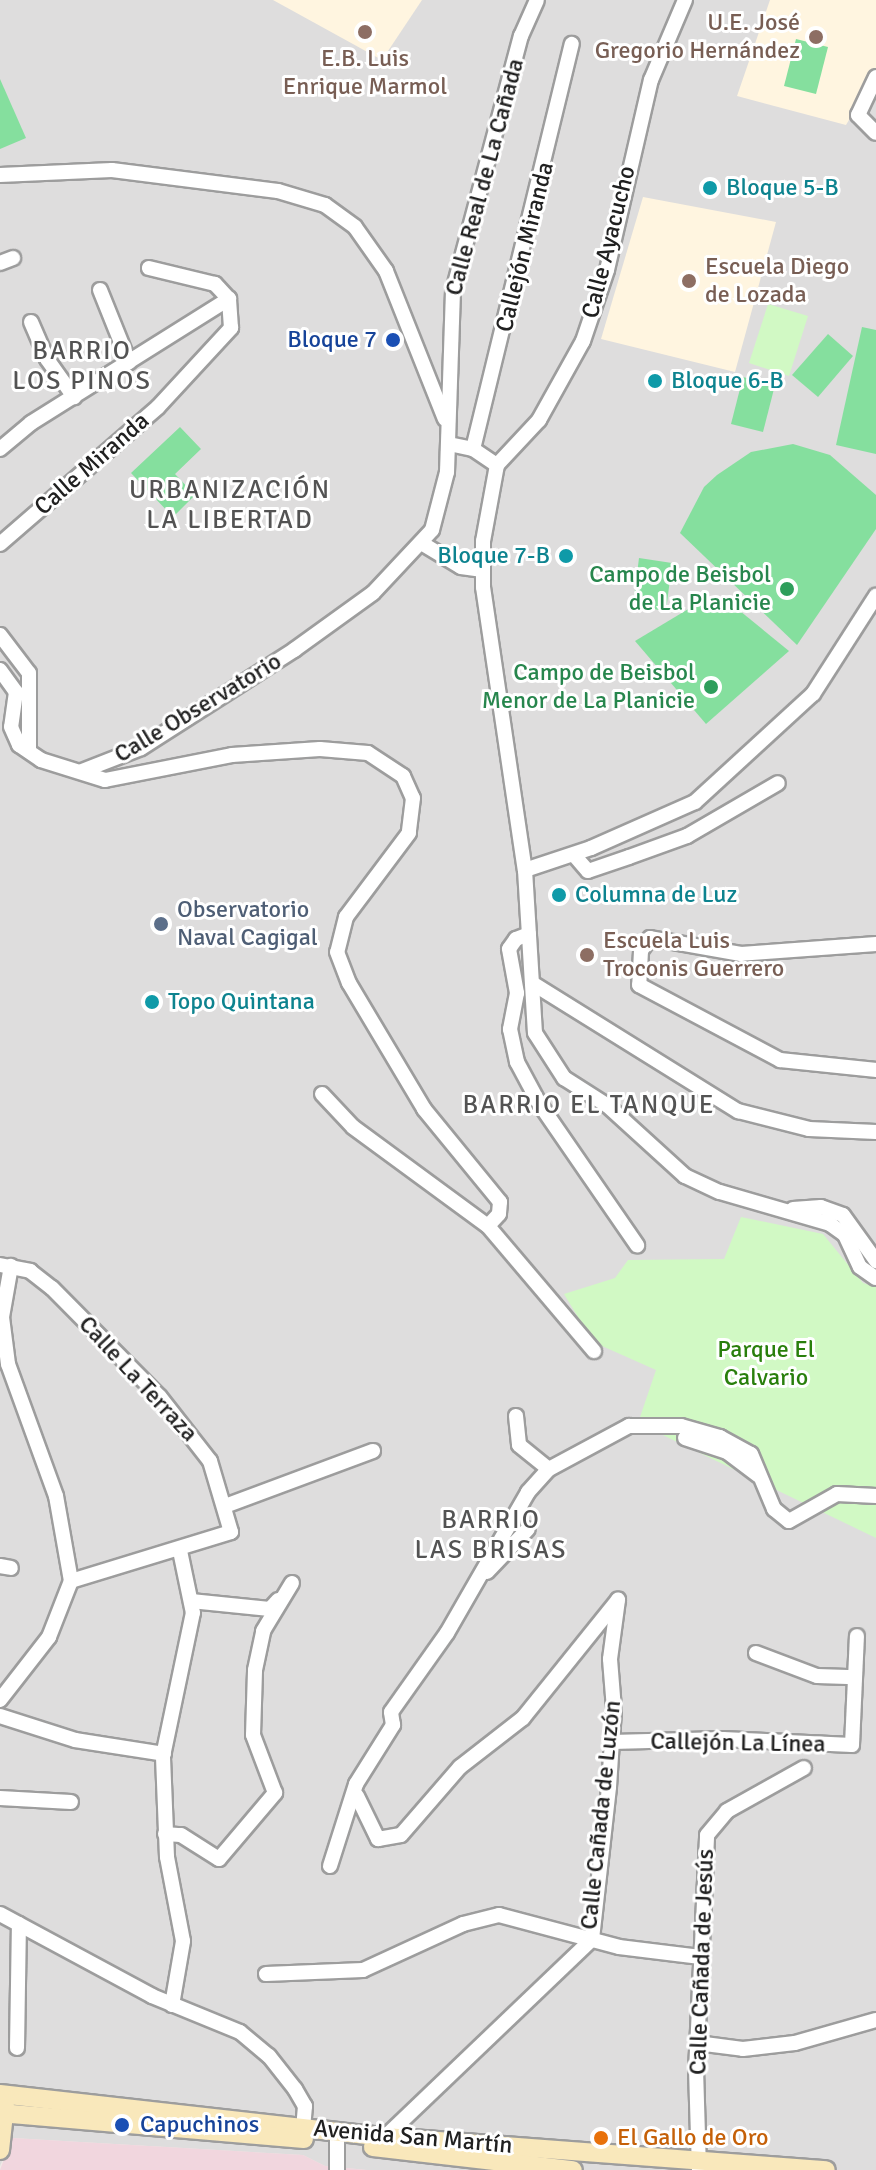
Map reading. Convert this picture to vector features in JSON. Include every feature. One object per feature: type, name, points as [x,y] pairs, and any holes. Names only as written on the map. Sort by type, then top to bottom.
[{"type":"main road","name":"Avenida San Martín","points":[[3,2094],[303,2127],[337,2137],[385,2137],[698,2166],[826,2170]]},
{"type":"main road","points":[[0,2150],[3,2094]]},
{"type":"main road","name":"Avenida San Martín","points":[[2,2113],[337,2137],[573,2170]]},
{"type":"street","name":"Calle Real de La Cañada","points":[[423,544],[444,495],[449,444],[453,291],[521,36],[537,0]]},
{"type":"street","name":"Calle Ayacucho","points":[[497,465],[539,420],[583,341],[607,270],[651,80],[685,0]]},
{"type":"street","name":"Callejón Miranda","points":[[473,449],[572,44]]},
{"type":"street","points":[[876,77],[858,115],[876,133]]},
{"type":"street","points":[[0,175],[112,170],[278,191],[325,205],[355,227],[386,271],[448,427]]},
{"type":"street","points":[[0,449],[74,397],[229,299],[204,278],[149,268]]},
{"type":"street","points":[[100,290],[129,362]]},
{"type":"street","name":"Calle Miranda","points":[[0,544],[182,383],[231,328],[229,299]]},
{"type":"street","points":[[31,322],[47,359],[74,397]]},
{"type":"street","points":[[449,444],[473,449],[497,465],[485,522],[483,570],[525,870],[533,1027],[564,1078],[608,1106],[695,1182],[793,1209],[838,1228],[860,1267],[876,1278]]},
{"type":"street","points":[[423,544],[461,567],[483,570]]},
{"type":"street","name":"Calle Observatorio","points":[[81,771],[141,748],[238,688],[351,610],[423,544]]},
{"type":"street","points":[[525,870],[574,855],[686,808],[726,777],[813,694],[876,596]]},
{"type":"street","points":[[0,635],[29,673],[29,751]]},
{"type":"street","points":[[0,670],[16,692],[12,733],[29,751],[81,771]]},
{"type":"street","name":"Calle Observatorio","points":[[81,771],[124,780],[216,757],[320,749],[368,753],[403,776],[413,798],[409,833],[346,917],[337,952],[349,983],[424,1109],[500,1202],[499,1214],[488,1226]]},
{"type":"street","points":[[574,855],[588,871],[616,862],[687,836],[778,783]]},
{"type":"street","points":[[529,934],[516,939],[509,949],[517,984],[510,1029],[517,1062],[539,1103],[637,1245]]},
{"type":"street","points":[[876,944],[741,954],[650,938],[641,951],[639,985],[780,1060],[876,1070]]},
{"type":"street","points":[[532,983],[738,1111],[809,1129],[876,1132]]},
{"type":"street","points":[[322,1094],[353,1127],[488,1226],[594,1351]]},
{"type":"street","points":[[793,1209],[821,1207],[843,1215],[876,1261]]},
{"type":"street","points":[[0,1700],[49,1637],[71,1581],[56,1496],[8,1364],[2,1317],[6,1266]]},
{"type":"street","name":"Calle La Terraza","points":[[6,1266],[52,1288],[160,1397],[210,1461],[231,1532],[180,1551]]},
{"type":"street","points":[[516,1416],[519,1445],[549,1469]]},
{"type":"street","points":[[330,1866],[357,1796],[356,1784],[393,1725],[391,1712],[475,1584],[528,1492],[549,1469],[629,1426],[681,1426],[740,1446],[758,1464],[774,1509],[789,1521],[804,1518],[837,1494],[876,1496]]},
{"type":"street","points":[[685,1438],[741,1460],[765,1486]]},
{"type":"street","points":[[225,1506],[373,1451]]},
{"type":"street","points":[[475,1584],[528,1529]]},
{"type":"street","points":[[71,1581],[180,1551],[191,1601],[191,1629],[164,1754],[165,1834],[183,1941],[172,2005]]},
{"type":"street","points":[[165,1834],[181,1835],[219,1859],[275,1793],[253,1735],[255,1670],[263,1631],[289,1587],[270,1609],[191,1601]]},
{"type":"street","name":"Calle Cañada de Luzón","points":[[357,1796],[378,1839],[401,1835],[460,1767],[523,1718],[560,1665],[618,1600],[610,1659],[612,1742],[592,1939],[385,2137]]},
{"type":"street","name":"Callejón La Línea","points":[[612,1742],[723,1739],[852,1745],[857,1636]]},
{"type":"street","points":[[756,1653],[817,1676],[855,1677]]},
{"type":"street","points":[[0,1716],[75,1740],[164,1754]]},
{"type":"street","name":"Calle Cañada de Jesús","points":[[698,2166],[700,1957],[712,1824],[804,1768]]},
{"type":"street","points":[[0,1798],[71,1802]]},
{"type":"street","points":[[0,1914],[172,2005],[240,2032],[269,2056],[305,2106],[303,2127]]},
{"type":"street","points":[[266,1974],[330,1974],[377,1967],[463,1924],[499,1915],[592,1939],[700,1957]]},
{"type":"street","points":[[17,2048],[19,1924]]},
{"type":"street","points":[[697,2043],[743,2049],[795,2043],[876,2020]]},
{"type":"street","points":[[337,2137],[337,2170]]},
{"type":"shaded area","points":[[0,0],[876,0],[876,2170],[367,2170],[325,2166],[303,2155],[12,2138],[0,2166]]},
{"type":"shaded area","name":"E.B. Luis Enrique Marmol","points":[[273,0],[422,0],[382,60]]},
{"type":"shaded area","name":"U.E. José Gregorio Hernández","points":[[770,0],[876,0],[876,74],[846,125],[737,96]]},
{"type":"shaded area","name":"Escuela Diego de Lozada","points":[[643,197],[776,222],[735,372],[601,339]]},
{"type":"shaded area","points":[[12,2138],[303,2155],[325,2166],[367,2170],[0,2170]]},
{"type":"green space","points":[[796,39],[828,47],[816,94],[784,86]]},
{"type":"green space","points":[[0,79],[26,138],[0,149]]},
{"type":"green space","points":[[768,304],[808,316],[789,376],[749,363]]},
{"type":"green space","points":[[862,327],[876,330],[876,454],[836,445]]},
{"type":"green space","points":[[828,334],[853,356],[818,397],[792,375]]},
{"type":"green space","points":[[743,377],[775,385],[763,432],[731,424]]},
{"type":"green space","points":[[180,427],[201,449],[175,474],[195,495],[173,517],[131,473]]},
{"type":"green space","name":"Campo de Beisbol de La Planicie","points":[[793,444],[830,455],[876,495],[876,529],[797,645],[680,533],[704,487],[717,475],[751,452]]},
{"type":"green space","points":[[639,558],[672,563],[666,611],[633,606]]},
{"type":"green space","name":"Campo de Beisbol Menor de La Planicie","points":[[724,598],[789,651],[706,724],[635,641],[700,602]]},
{"type":"green space","name":"Parque El Calvario","points":[[741,1217],[823,1234],[863,1283],[876,1287],[876,1538],[638,1423],[656,1370],[593,1342],[564,1294],[615,1278],[628,1260],[724,1259]]},
{"type":"place","name":"E.B. Luis Enrique Marmol","points":[[365,32]]},
{"type":"place","name":"U.E. José Gregorio Hernández","points":[[816,37]]},
{"type":"place","name":"Bloque 5-B","points":[[710,188]]},
{"type":"place","name":"Escuela Diego de Lozada","points":[[689,281]]},
{"type":"place","name":"Bloque 7","points":[[393,340]]},
{"type":"place","name":"Bloque 6-B","points":[[655,381]]},
{"type":"place","name":"Bloque 7-B","points":[[566,556]]},
{"type":"place","name":"Campo de Beisbol de La Planicie","points":[[787,589]]},
{"type":"place","name":"Campo de Beisbol Menor de La Planicie","points":[[711,687]]},
{"type":"place","name":"Columna de Luz","points":[[559,895]]},
{"type":"place","name":"Observatorio Naval Cagigal","points":[[161,924]]},
{"type":"place","name":"Escuela Luis Troconis Guerrero","points":[[587,955]]},
{"type":"place","name":"Topo Quintana","points":[[152,1002]]},
{"type":"place","name":"Capuchinos","points":[[122,2125]]},
{"type":"place","name":"El Gallo de Oro","points":[[601,2138]]},
{"type":"district","name":"BARRIO LOS PINOS","points":[[82,367]]},
{"type":"district","name":"URBANIZACIÓN LA LIBERTAD","points":[[230,506]]},
{"type":"district","name":"BARRIO EL TANQUE","points":[[589,1106]]},
{"type":"district","name":"BARRIO LAS BRISAS","points":[[491,1536]]}]
